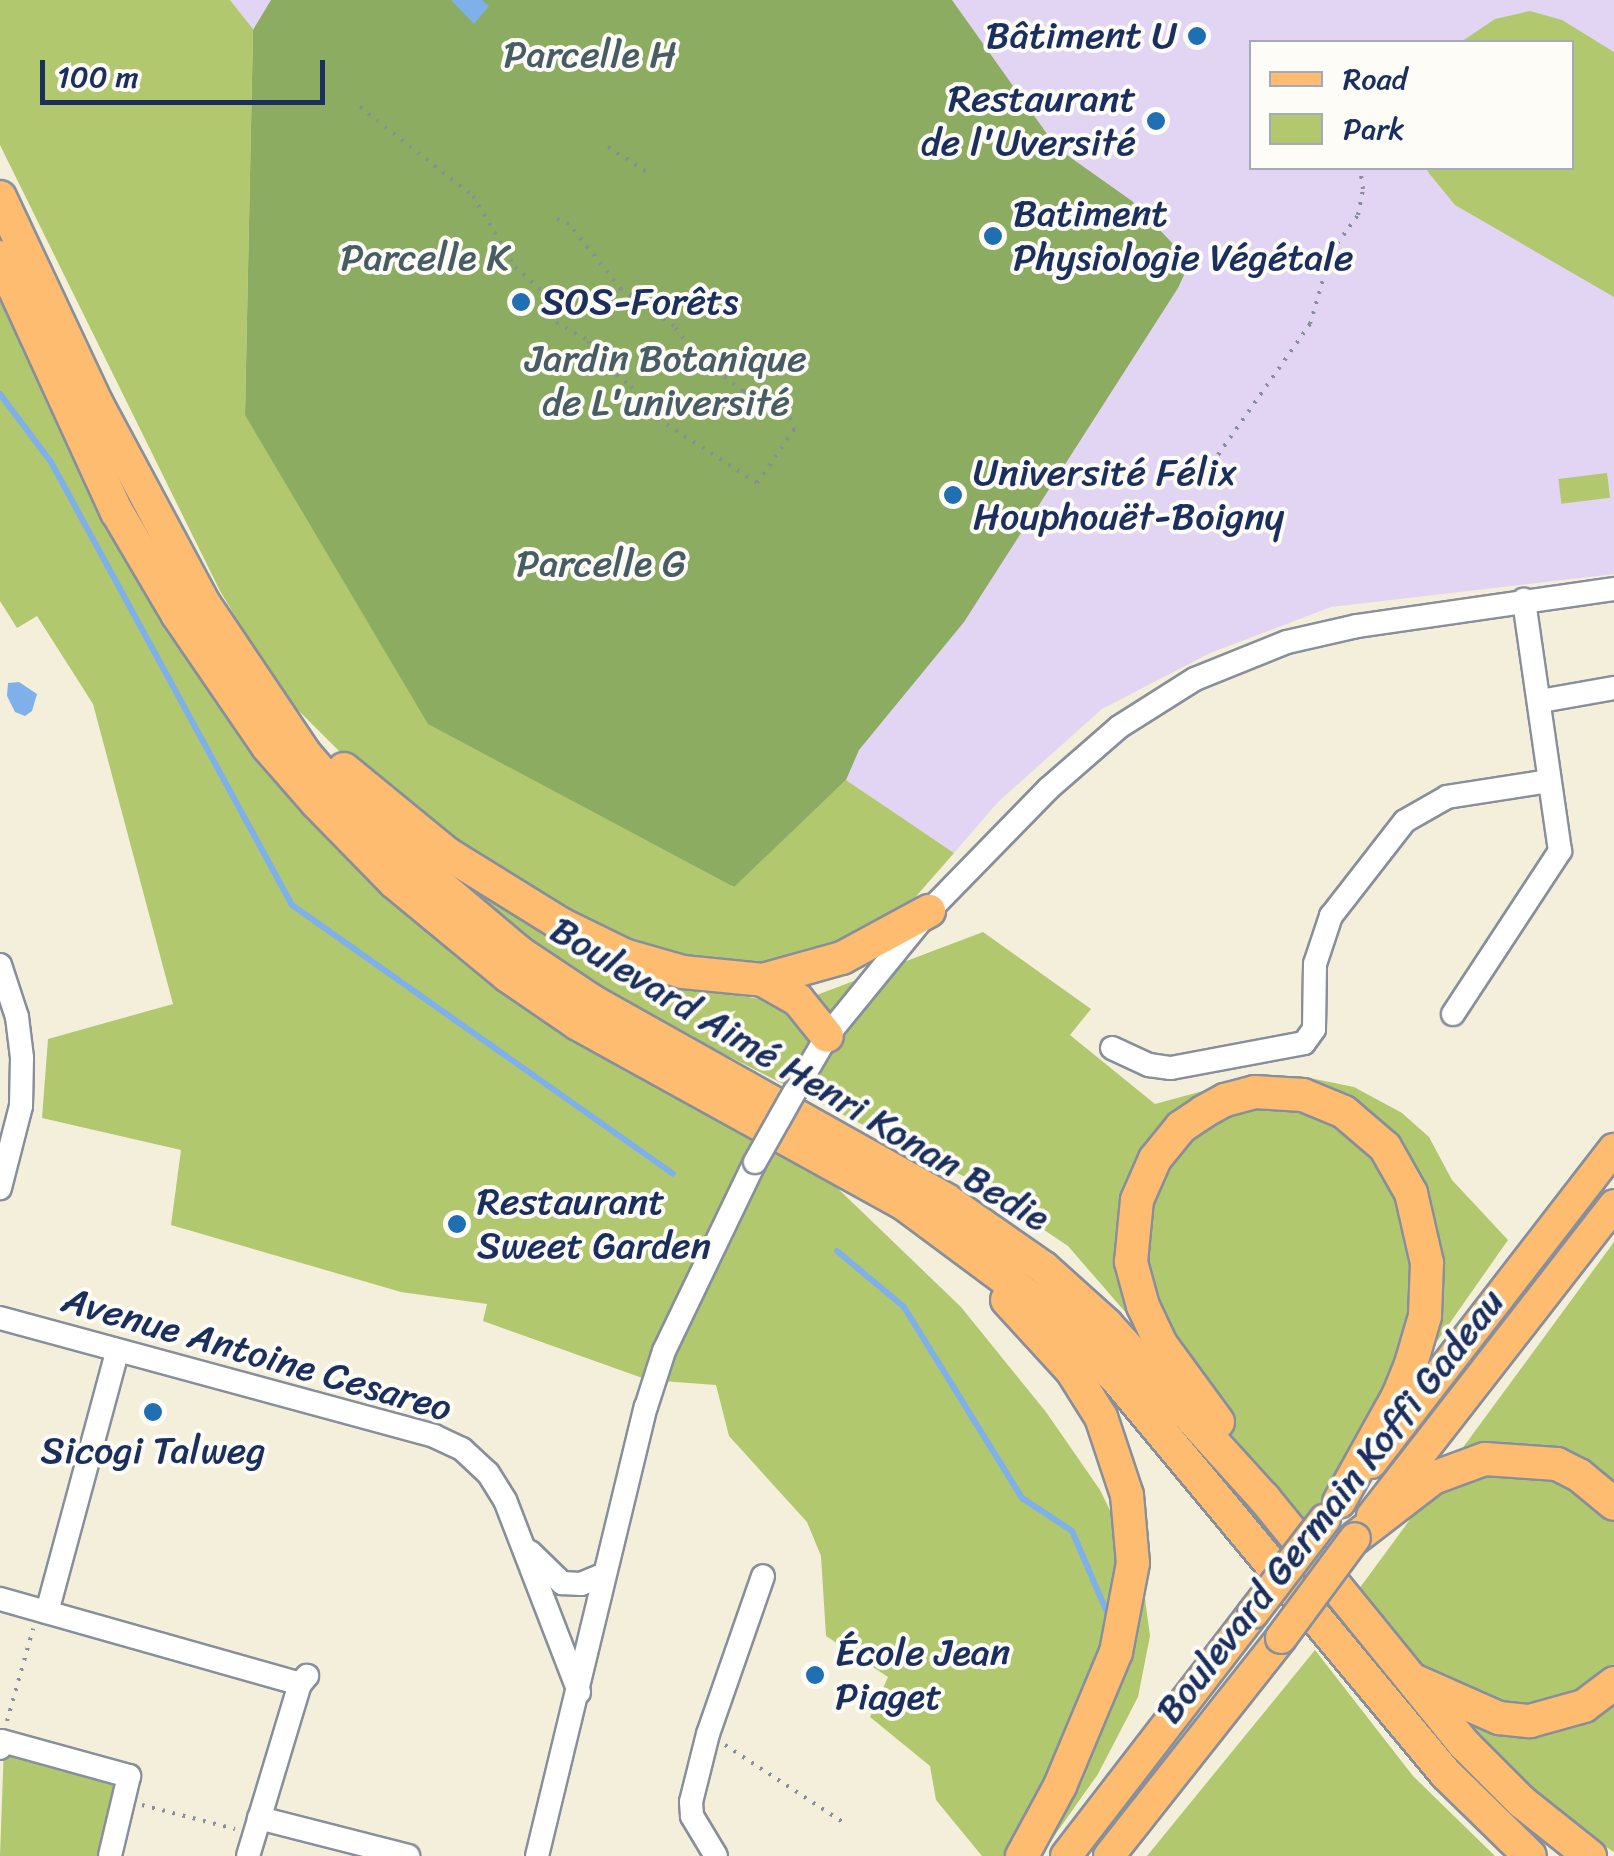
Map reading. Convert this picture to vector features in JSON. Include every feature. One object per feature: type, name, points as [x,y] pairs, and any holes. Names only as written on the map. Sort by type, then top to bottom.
[{"type":"highway","name":"Boulevard Aimé Henri Konan Bedie","points":[[0,196],[96,404],[203,602],[274,702],[306,756],[332,785],[405,856],[520,953],[592,1001],[946,1200],[1044,1268],[1106,1325],[1264,1498],[1407,1677],[1522,1802],[1590,1856]]},
{"type":"highway","name":"Boulevard Aimé Henri Konan Bedie","points":[[0,257],[117,512],[177,614],[258,732],[317,803],[394,882],[508,976],[578,1024],[904,1204],[963,1244],[1048,1311],[1098,1358],[1446,1774],[1530,1856]]},
{"type":"highway","points":[[274,702],[347,772],[448,854],[560,924],[624,955],[684,972],[763,980],[842,958],[930,911]]},
{"type":"highway","points":[[763,980],[798,1000],[828,1036]]},
{"type":"highway","points":[[1264,1498],[1232,1442],[1150,1324],[1136,1286],[1130,1238],[1136,1200],[1154,1159],[1167,1143],[1203,1112],[1224,1100],[1256,1092],[1303,1095],[1364,1125],[1400,1169],[1424,1240],[1428,1294],[1411,1364],[1332,1510]]},
{"type":"highway","points":[[868,1187],[982,1277],[1072,1371],[1113,1444],[1127,1494],[1133,1563],[1120,1636],[1091,1716],[1022,1856]]},
{"type":"highway","points":[[1355,1538],[1433,1478],[1485,1459],[1533,1459],[1557,1464],[1579,1474],[1614,1504]]},
{"type":"highway","points":[[1407,1677],[1499,1718],[1530,1721],[1584,1706],[1614,1683]]},
{"type":"main road","name":"Boulevard Germain Koffi Gadeau","points":[[1066,1856],[1332,1510],[1434,1387],[1614,1150]]},
{"type":"main road","name":"Boulevard Germain Koffi Gadeau","points":[[1109,1856],[1614,1205]]},
{"type":"street","points":[[537,1856],[579,1692],[602,1575],[664,1352],[755,1162],[828,1036],[930,911],[1048,789],[1105,740],[1195,680],[1287,642],[1524,600],[1614,590]]},
{"type":"street","points":[[1453,1014],[1560,851],[1524,600]]},
{"type":"street","points":[[1541,701],[1614,688]]},
{"type":"street","points":[[1112,1048],[1149,1065],[1171,1068],[1304,1043],[1314,1029],[1315,964],[1331,916],[1405,821],[1447,797],[1549,781]]},
{"type":"street","points":[[0,965],[16,1017],[22,1058],[20,1106],[0,1188]]},
{"type":"street","name":"Avenue Antoine Cesareo","points":[[0,1318],[434,1436],[462,1449],[497,1487],[579,1692]]},
{"type":"street","points":[[42,1611],[118,1352]]},
{"type":"street","points":[[518,1537],[562,1583],[582,1584],[602,1575]]},
{"type":"street","points":[[716,1856],[692,1816],[696,1777],[763,1576]]},
{"type":"street","points":[[0,1599],[304,1680],[254,1836],[408,1856]]},
{"type":"street","points":[[1,1744],[129,1776],[110,1856]]},
{"type":"path","points":[[360,108],[473,196],[515,267],[548,296],[547,317],[589,341],[590,356],[630,386],[649,413],[756,484],[794,430],[786,403],[743,391],[696,355],[674,326],[621,290],[569,224],[556,218]]},
{"type":"path","points":[[608,147],[650,173]]},
{"type":"path","points":[[1206,472],[1310,324],[1332,252],[1358,214],[1363,189],[1360,170]]},
{"type":"path","points":[[1,1744],[42,1611]]},
{"type":"path","points":[[708,1734],[844,1823]]},
{"type":"path","points":[[123,1800],[254,1836]]},
{"type":"shaded area","name":"Université Félix Houphouët-Boigny","points":[[230,0],[1614,0],[1614,574],[1331,607],[1210,653],[1102,709],[998,802],[954,853],[846,780]]},
{"type":"green space","points":[[0,0],[230,0],[253,29],[245,415],[733,887],[846,780],[954,853],[912,901],[797,964],[686,963],[626,944],[452,845],[350,762],[281,693],[220,591],[0,145]]},
{"type":"green space","name":"Jardin Botanique de L'université","points":[[271,0],[952,0],[1057,148],[1132,201],[1177,248],[1184,275],[1178,288],[964,622],[859,750],[846,780],[734,887],[428,724],[245,415],[253,30]]},
{"type":"green space","points":[[1530,11],[1562,20],[1614,52],[1614,297],[1455,205],[1428,172],[1574,170],[1574,40],[1464,40],[1495,19]]},
{"type":"green space","points":[[0,267],[263,752],[344,855],[446,948],[567,1038],[828,1179],[961,1307],[1046,1412],[1100,1490],[1142,1576],[1150,1636],[1138,1697],[1098,1774],[1040,1856],[982,1856],[936,1800],[930,1766],[870,1717],[888,1677],[826,1636],[821,1556],[807,1522],[729,1436],[716,1385],[648,1380],[483,1321],[487,1304],[401,1292],[171,1225],[181,1150],[42,1118],[48,1039],[173,1004],[93,704],[37,616],[17,628],[0,601]]},
{"type":"green space","points":[[1607,473],[1610,498],[1561,504],[1558,479]]},
{"type":"green space","points":[[440,860],[679,986],[793,1004],[983,932],[1091,1009],[1070,1035],[1155,1104],[1247,1079],[1300,1076],[1354,1087],[1402,1113],[1429,1137],[1452,1180],[1508,1240],[1309,1524],[1068,1246],[965,1177],[599,990],[478,907]]},
{"type":"green space","points":[[1614,1242],[1614,1852],[1546,1808],[1470,1730],[1356,1593]]},
{"type":"green space","points":[[1315,1650],[1413,1776],[1495,1856],[1147,1856]]},
{"type":"green space","points":[[4,1746],[126,1778],[105,1856],[0,1856]]},
{"type":"water","points":[[451,0],[482,0],[489,6],[474,24]]},
{"type":"water","points":[[19,682],[37,694],[32,711],[25,716],[15,712],[7,696],[8,683]]},
{"type":"waterway","points":[[0,394],[51,462],[292,905],[673,1174]]},
{"type":"waterway","points":[[837,1251],[904,1307],[1022,1498],[1072,1531],[1109,1617]]},
{"type":"place","name":"Bâtiment U","points":[[1197,36]]},
{"type":"place","name":"Restaurant de l'Uversité","points":[[1156,121]]},
{"type":"place","name":"Batiment Physiologie Végétale","points":[[993,236]]},
{"type":"place","name":"SOS-Forêts","points":[[521,302]]},
{"type":"place","name":"Université Félix Houphouët-Boigny","points":[[953,495]]},
{"type":"place","name":"Restaurant Sweet Garden","points":[[457,1224]]},
{"type":"place","name":"Sicogi Talweg","points":[[153,1412]]},
{"type":"place","name":"École Jean Piaget","points":[[815,1675]]},
{"type":"park label","name":"Parcelle H","points":[[590,55]]},
{"type":"park label","name":"Parcelle K","points":[[425,258]]},
{"type":"park label","name":"Parcelle G","points":[[601,564]]}]
